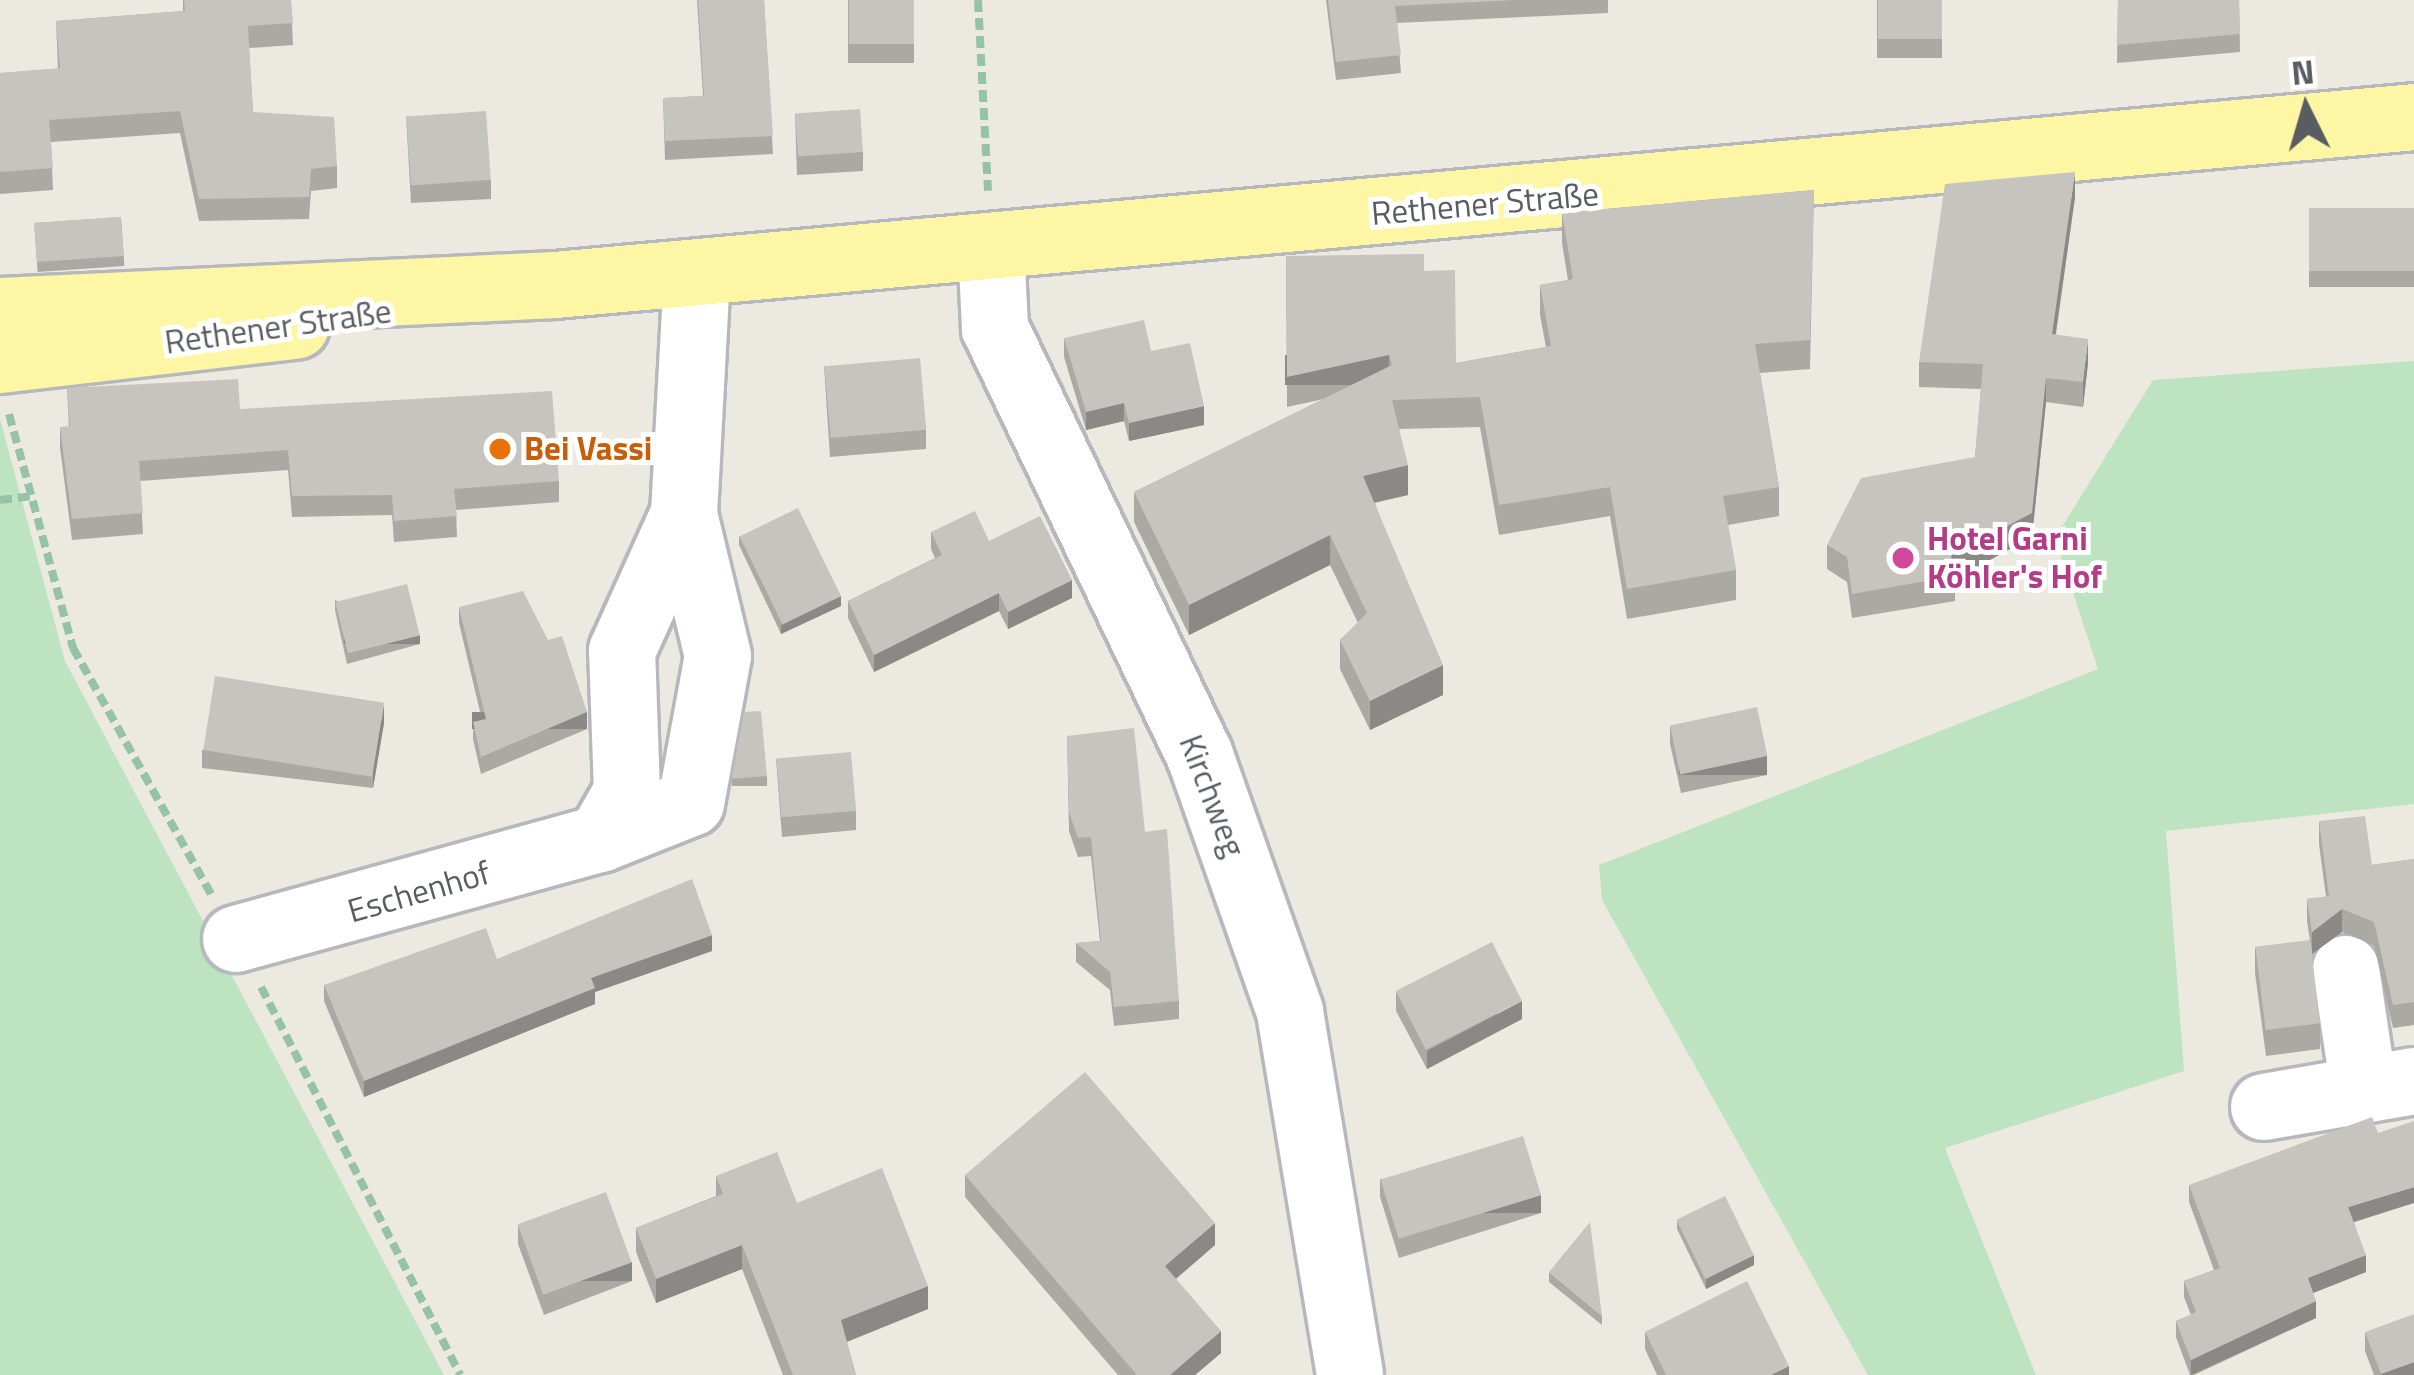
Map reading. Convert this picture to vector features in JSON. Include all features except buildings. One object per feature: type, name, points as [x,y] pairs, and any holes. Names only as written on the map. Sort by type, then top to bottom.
[{"type":"main road","name":"Rethener Straße","points":[[0,311],[555,285],[2414,117]]},
{"type":"main road","name":"Rethener Straße","points":[[0,360],[555,285]]},
{"type":"street","name":"Kirchweg","points":[[991,246],[995,328],[1199,753],[1290,1012],[1350,1375]]},
{"type":"street","name":"Eschenhof","points":[[236,939],[668,819],[700,778],[718,656],[685,514],[697,273]]},
{"type":"street","name":"Eschenhof","points":[[600,839],[627,792],[622,651],[633,607],[685,514]]},
{"type":"street","points":[[2264,1107],[2389,1085],[2346,969]]},
{"type":"path","points":[[978,0],[991,246]]},
{"type":"path","points":[[0,500],[31,496]]},
{"type":"green space","points":[[2414,361],[2414,804],[2166,831],[2184,1071],[1945,1148],[2036,1375],[1868,1375],[1602,900],[1599,865],[2098,669],[2055,538],[2153,380]]},
{"type":"green space","points":[[0,419],[65,661],[444,1375],[0,1375]]},
{"type":"place","name":"Bei Vassi","points":[[500,449]]},
{"type":"place","name":"Hotel Garni Köhler's Hof","points":[[1903,558]]}]
